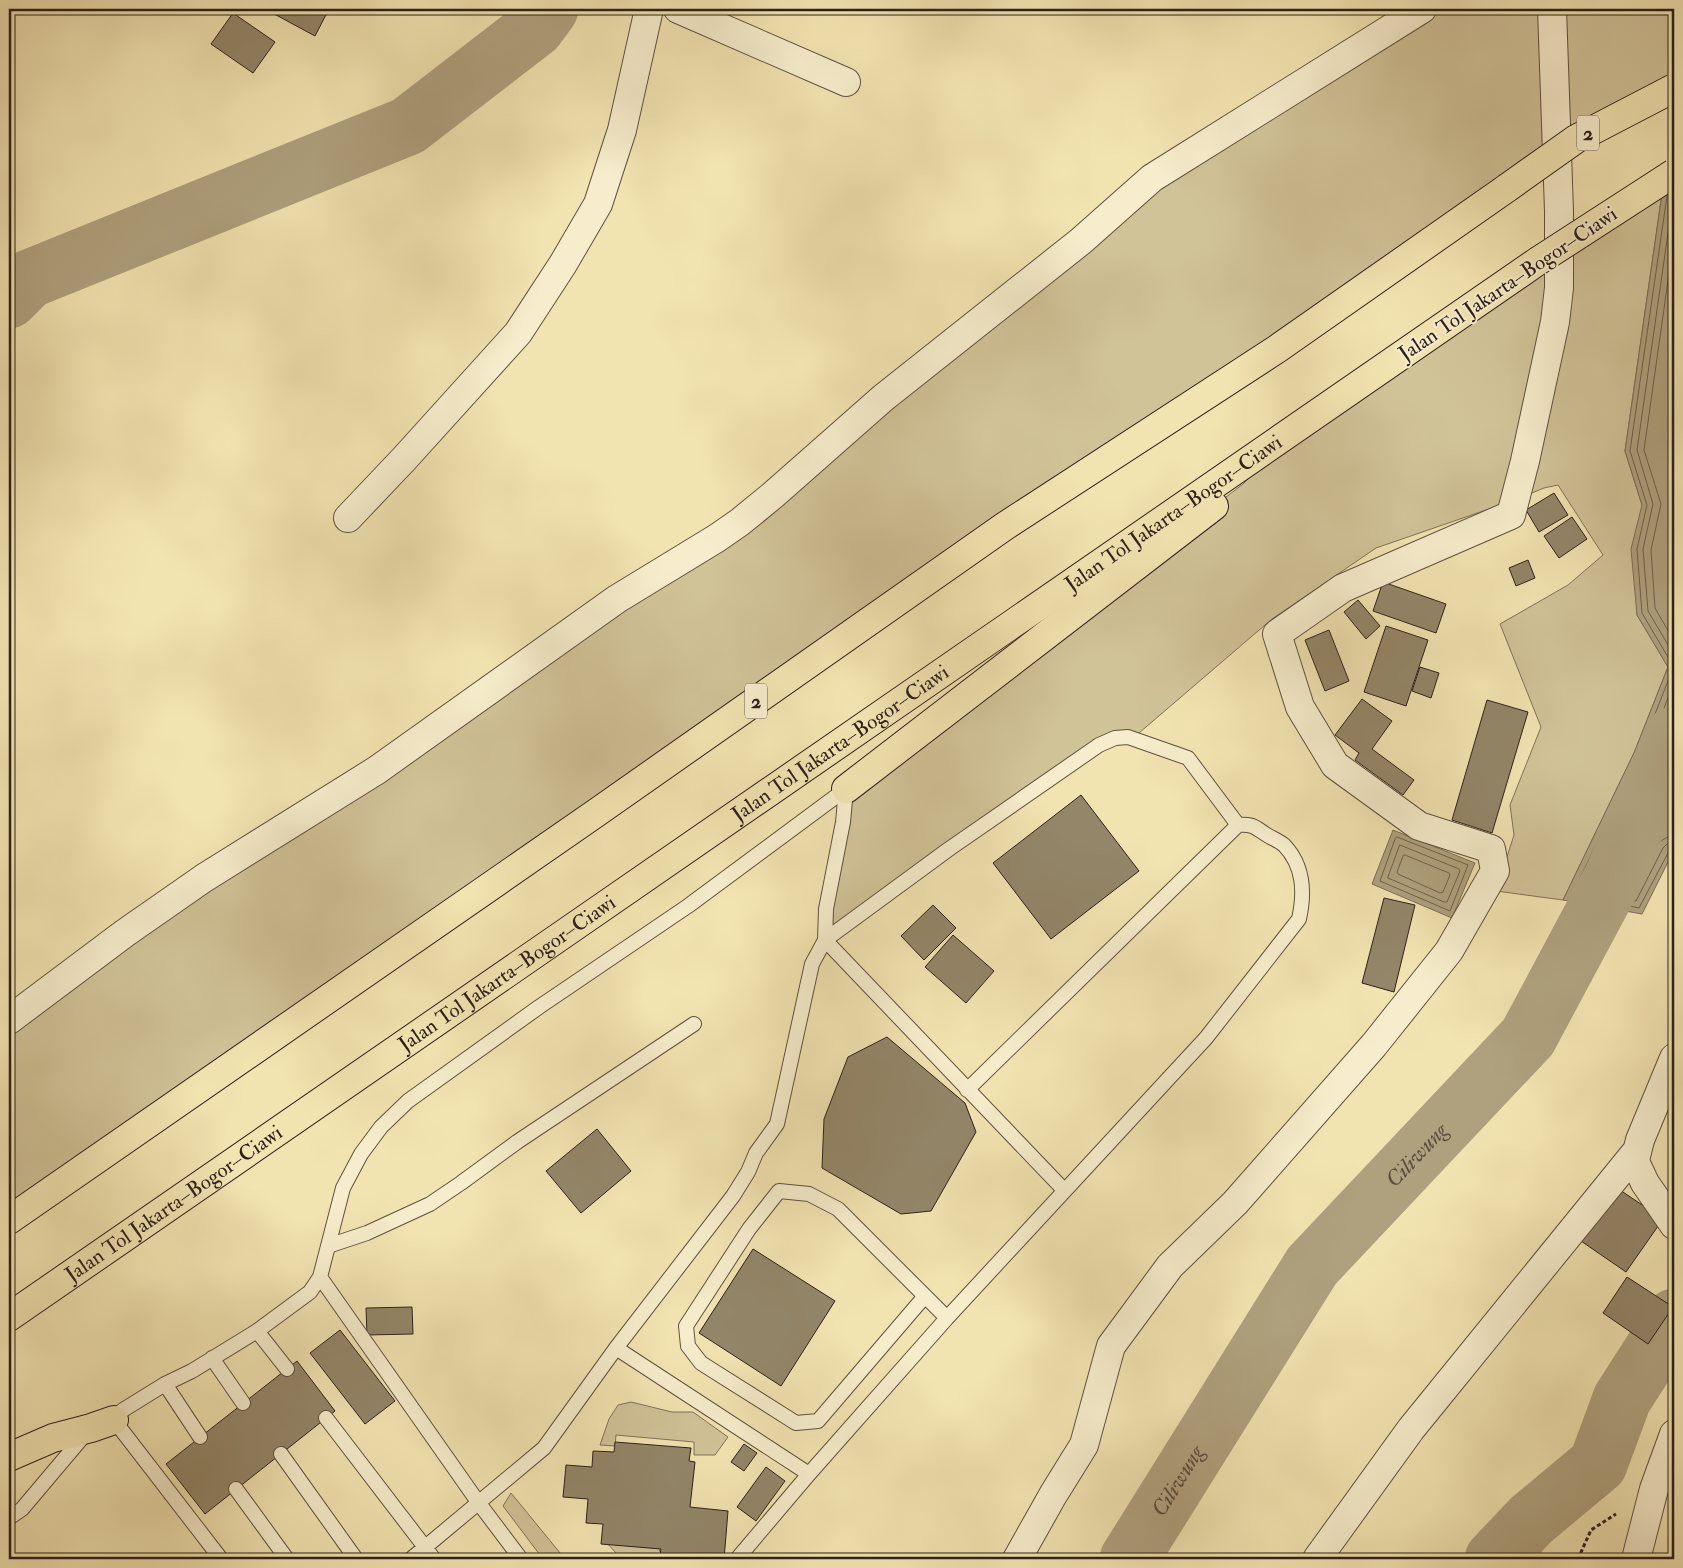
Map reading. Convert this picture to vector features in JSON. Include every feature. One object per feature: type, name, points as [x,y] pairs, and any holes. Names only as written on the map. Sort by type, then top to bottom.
[{"type":"highway","name":"2","points":[[9,1220],[605,807],[1005,526],[1277,349],[1576,139],[1674,88]]},
{"type":"highway","name":"Jalan Tol Jakarta–Bogor–Ciawi","points":[[9,1317],[1538,261],[1674,173]]},
{"type":"highway","points":[[846,789],[1243,484],[1271,456],[1285,436]]},
{"type":"highway","points":[[9,1457],[53,1438],[102,1424]]},
{"type":"street","points":[[348,518],[518,333],[564,264],[598,204],[622,130],[649,9]]},
{"type":"street","points":[[678,9],[846,82]]},
{"type":"street","points":[[9,1020],[125,933],[204,878],[377,770],[617,600],[740,522],[883,398],[1081,241],[1152,178],[1422,9]]},
{"type":"street","points":[[1017,1559],[1084,1445],[1111,1346],[1170,1266],[1236,1203],[1374,1045],[1449,951],[1495,872],[1491,849],[1419,826],[1335,765],[1300,707],[1277,634],[1344,588],[1511,514],[1525,461],[1555,322],[1559,288],[1552,9]]},
{"type":"street","points":[[1674,1058],[1636,1152],[1635,1160],[1645,1183],[1674,1225]]},
{"type":"street","points":[[1317,1559],[1412,1429],[1636,1152]]},
{"type":"street","points":[[1636,1559],[1654,1489],[1674,1434]]},
{"type":"lane","points":[[411,1559],[544,1448],[616,1348],[732,1196],[748,1172],[756,1153],[777,1124],[812,964],[825,940],[949,849],[1099,745],[1115,738],[1128,737],[1188,758],[1238,825]]},
{"type":"lane","points":[[846,789],[843,822],[826,909],[825,940],[1064,1190]]},
{"type":"lane","points":[[9,1518],[22,1509],[102,1424],[165,1384],[257,1331],[310,1292],[320,1277],[342,1188],[361,1154],[381,1127],[408,1101],[539,1007],[688,906],[846,789]]},
{"type":"lane","points":[[737,1559],[809,1474],[947,1318],[1206,1038],[1299,919],[1303,902],[1302,879],[1296,862],[1283,844],[1250,824],[1238,825],[967,1090]]},
{"type":"lane","points":[[328,1246],[367,1233],[430,1204],[517,1142],[694,1024]]},
{"type":"lane","points":[[925,1296],[818,1421],[796,1423],[701,1362],[688,1346],[686,1326],[749,1229],[780,1191],[810,1194],[838,1209],[925,1296],[947,1318]]},
{"type":"lane","points":[[320,1277],[478,1502],[521,1559]]},
{"type":"lane","points":[[257,1331],[287,1369]]},
{"type":"lane","points":[[616,1348],[809,1474]]},
{"type":"lane","points":[[212,1358],[243,1404]]},
{"type":"lane","points":[[165,1384],[200,1438]]},
{"type":"lane","points":[[326,1418],[434,1559]]},
{"type":"lane","points":[[102,1424],[221,1559]]},
{"type":"lane","points":[[280,1454],[356,1559]]},
{"type":"lane","points":[[236,1489],[286,1559]]},
{"type":"path","points":[[1578,1559],[1591,1530],[1654,1489]]},
{"type":"shaded area","points":[[1422,9],[1674,9],[1674,86],[9,1219],[9,1021],[740,522],[1158,175]]},
{"type":"shaded area","points":[[1664,180],[1625,451],[1642,505],[1637,615],[1668,667],[1634,753],[1563,900],[1496,891],[1514,835],[1510,805],[1541,727],[1500,624],[1568,585],[1603,555],[1558,485],[1544,488],[1515,500],[1376,548],[1272,619],[1132,739],[1115,738],[825,940],[846,789],[1243,484],[1275,452]]},
{"type":"shaded area","points":[[631,1402],[672,1412],[693,1412],[728,1437],[715,1455],[694,1455],[694,1442],[616,1435],[615,1446],[600,1445],[609,1419],[618,1405]]},
{"type":"shaded area","points":[[511,1493],[565,1559],[543,1559],[503,1506]]},
{"type":"shaded area","points":[[605,1541],[658,1546],[660,1552],[724,1557],[722,1559],[627,1559],[617,1554]]},
{"type":"water","points":[[1674,173],[1674,850],[1642,914],[1563,900],[1634,753],[1668,667],[1637,615],[1631,549],[1642,505],[1625,451],[1664,180]]},
{"type":"water","points":[[1393,830],[1475,863],[1452,918],[1372,884]]},
{"type":"building","points":[[265,9],[329,9],[315,36]]},
{"type":"building","points":[[233,13],[275,42],[253,73],[211,44]]},
{"type":"building","points":[[1554,493],[1568,515],[1539,532],[1526,510]]},
{"type":"building","points":[[1572,517],[1587,539],[1559,558],[1544,536]]},
{"type":"building","points":[[1528,560],[1535,578],[1516,586],[1509,568]]},
{"type":"building","points":[[1383,582],[1446,604],[1436,633],[1373,611]]},
{"type":"building","points":[[1358,600],[1380,626],[1366,639],[1344,612]]},
{"type":"building","points":[[1386,626],[1428,640],[1406,706],[1364,692]]},
{"type":"building","points":[[1329,630],[1349,681],[1325,691],[1305,640]]},
{"type":"building","points":[[1420,667],[1439,673],[1431,698],[1412,691]]},
{"type":"building","points":[[1362,699],[1392,721],[1372,749],[1414,780],[1403,795],[1355,760],[1359,753],[1335,735]]},
{"type":"building","points":[[1487,700],[1528,712],[1492,833],[1452,820]]},
{"type":"building","points":[[1081,795],[1139,871],[1051,939],[993,863]]},
{"type":"building","points":[[1384,898],[1415,905],[1394,992],[1362,983]]},
{"type":"building","points":[[933,905],[956,928],[924,960],[901,936]]},
{"type":"building","points":[[953,935],[994,971],[966,1003],[925,967]]},
{"type":"building","points":[[887,1037],[965,1103],[976,1132],[931,1211],[901,1214],[822,1168],[824,1119],[848,1057]]},
{"type":"building","points":[[597,1129],[631,1171],[581,1213],[546,1171]]},
{"type":"building","points":[[1617,1188],[1663,1219],[1626,1272],[1581,1241]]},
{"type":"building","points":[[753,1249],[835,1301],[781,1386],[699,1333]]},
{"type":"building","points":[[1627,1277],[1673,1307],[1648,1344],[1603,1313]]},
{"type":"building","points":[[412,1307],[413,1334],[367,1335],[366,1308]]},
{"type":"building","points":[[340,1330],[395,1401],[365,1424],[310,1353]]},
{"type":"building","points":[[297,1361],[335,1411],[205,1514],[166,1464]]},
{"type":"building","points":[[615,1442],[691,1448],[689,1461],[695,1462],[690,1507],[728,1511],[724,1559],[660,1555],[661,1549],[601,1544],[603,1524],[586,1523],[588,1499],[563,1497],[566,1465],[592,1467],[593,1451],[614,1452]]},
{"type":"building","points":[[744,1444],[757,1453],[744,1471],[731,1462]]},
{"type":"building","points":[[766,1467],[785,1481],[756,1521],[737,1507]]},
{"type":"waterway","points":[[9,299],[29,279],[408,126],[535,28],[549,9]]},
{"type":"waterway","name":"Ciliwung","points":[[1129,1559],[1312,1266],[1528,1037],[1613,878],[1674,736]]},
{"type":"waterway","points":[[1494,1559],[1531,1520],[1598,1464],[1622,1399],[1674,1318]]}]
